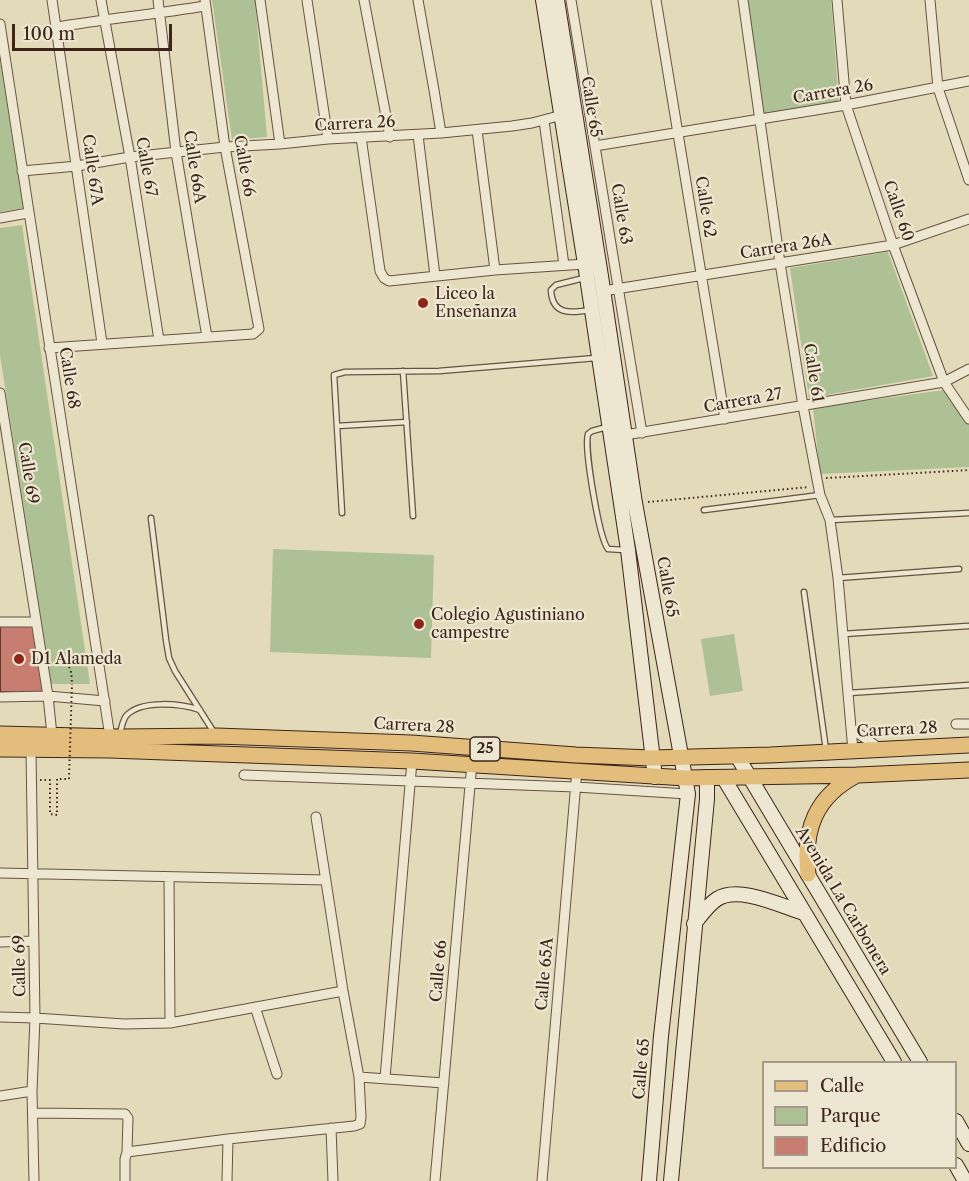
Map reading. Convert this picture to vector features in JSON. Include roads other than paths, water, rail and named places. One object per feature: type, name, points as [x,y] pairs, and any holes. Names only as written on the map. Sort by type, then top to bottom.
[{"type":"main road","name":"Carrera 28","points":[[4,731],[114,737],[217,736],[411,743],[652,758],[969,745]]},
{"type":"main road","name":"25","points":[[0,749],[110,750],[472,763],[686,778],[858,775],[969,770]]},
{"type":"main road","points":[[808,874],[806,847],[808,834],[818,809],[835,789],[858,775]]},
{"type":"street","name":"Calle 67A","points":[[52,0],[102,344]]},
{"type":"street","name":"Calle 67","points":[[101,0],[130,157],[159,340]]},
{"type":"street","name":"Calle 66A","points":[[158,0],[176,152],[207,337]]},
{"type":"street","points":[[260,0],[279,144]]},
{"type":"street","points":[[308,0],[328,139]]},
{"type":"street","points":[[364,0],[390,137]]},
{"type":"street","points":[[418,0],[441,133]]},
{"type":"street","name":"Calle 65","points":[[543,0],[591,272],[625,435],[635,503],[688,794],[661,1036],[649,1181]]},
{"type":"street","name":"Calle 65","points":[[557,0],[591,272],[603,291],[599,309],[599,357],[628,550],[655,777]]},
{"type":"street","name":"Calle 63","points":[[571,0],[642,433]]},
{"type":"street","name":"Calle 62","points":[[656,0],[724,419]]},
{"type":"street","name":"Calle 61","points":[[743,0],[780,263],[803,406],[818,486],[830,520],[838,578],[853,751]]},
{"type":"street","name":"Calle 60","points":[[837,0],[846,105],[893,245],[944,382],[969,419]]},
{"type":"street","points":[[930,0],[938,88],[969,180]]},
{"type":"street","points":[[57,27],[160,14],[205,3]]},
{"type":"street","name":"Calle 66","points":[[205,3],[225,147],[259,329],[253,334],[207,337]]},
{"type":"street","name":"Calle 68","points":[[0,24],[105,701],[114,737]]},
{"type":"street","name":"Carrera 26","points":[[595,146],[846,105],[969,81]]},
{"type":"street","name":"Carrera 26","points":[[22,171],[225,147],[477,130],[512,126],[562,115]]},
{"type":"street","points":[[544,120],[564,265]]},
{"type":"street","points":[[477,130],[495,270]]},
{"type":"street","points":[[418,135],[435,276]]},
{"type":"street","points":[[361,137],[380,271],[384,279],[388,281],[564,265],[591,272]]},
{"type":"street","points":[[0,218],[28,213]]},
{"type":"street","name":"Carrera 26A","points":[[603,291],[893,245],[969,219]]},
{"type":"street","points":[[50,348],[207,337]]},
{"type":"street","name":"Carrera 27","points":[[625,435],[944,382],[969,369]]},
{"type":"street","name":"Calle 69","points":[[0,393],[43,663],[52,735]]},
{"type":"street","points":[[0,622],[36,622]]},
{"type":"street","points":[[0,697],[48,696],[105,701]]},
{"type":"street","name":"Carrera 28","points":[[956,724],[969,724]]},
{"type":"street","points":[[852,729],[879,748]]},
{"type":"street","name":"Calle 69","points":[[31,750],[36,1018],[32,1091],[34,1181]]},
{"type":"street","name":"Avenida La Carbonera","points":[[737,756],[919,1061]]},
{"type":"street","points":[[385,1078],[412,761]]},
{"type":"street","name":"Calle 66","points":[[435,1181],[472,763]]},
{"type":"street","name":"Calle 65A","points":[[542,1181],[577,770]]},
{"type":"street","points":[[244,775],[576,787],[688,794]]},
{"type":"street","points":[[671,1181],[707,800],[707,777]]},
{"type":"street","points":[[723,777],[893,1061]]},
{"type":"street","points":[[128,1152],[360,1124],[359,1077],[316,817]]},
{"type":"street","points":[[0,873],[326,880]]},
{"type":"street","points":[[169,877],[170,1023]]},
{"type":"street","points":[[694,924],[716,899],[727,895],[750,896],[804,913]]},
{"type":"street","points":[[0,942],[34,941]]},
{"type":"street","points":[[0,1017],[124,1024],[170,1023],[343,991]]},
{"type":"street","points":[[255,1007],[278,1074]]},
{"type":"street","points":[[359,1077],[444,1083]]},
{"type":"street","points":[[0,1096],[32,1091]]},
{"type":"street","points":[[33,1113],[125,1114],[128,1118],[125,1181]]},
{"type":"street","points":[[957,1123],[969,1144]]},
{"type":"street","points":[[331,1128],[333,1181]]},
{"type":"street","points":[[227,1181],[228,1139]]},
{"type":"street","points":[[957,1167],[965,1181]]},
{"type":"lane","points":[[591,272],[556,285],[551,290],[551,295],[553,303],[562,311],[580,312],[599,309]]},
{"type":"lane","points":[[342,513],[334,375],[345,372],[439,371],[599,357]]},
{"type":"lane","points":[[403,371],[413,516]]},
{"type":"lane","points":[[337,426],[407,422]]},
{"type":"lane","points":[[609,426],[588,434],[590,469],[604,544],[608,549],[628,550]]},
{"type":"lane","points":[[704,510],[818,486]]},
{"type":"lane","points":[[830,520],[969,513]]},
{"type":"lane","points":[[151,518],[169,658],[217,736]]},
{"type":"lane","points":[[838,578],[959,569]]},
{"type":"lane","points":[[804,592],[827,752]]},
{"type":"lane","points":[[843,634],[968,626]]},
{"type":"lane","points":[[848,693],[969,685]]},
{"type":"lane","points":[[114,737],[126,717],[137,709],[170,704],[200,710]]},
{"type":"place","name":"Liceo la Enseñanza","points":[[423,303]]},
{"type":"place","name":"Colegio Agustiniano campestre","points":[[419,624]]},
{"type":"place","name":"D1 Alameda","points":[[19,659]]}]
